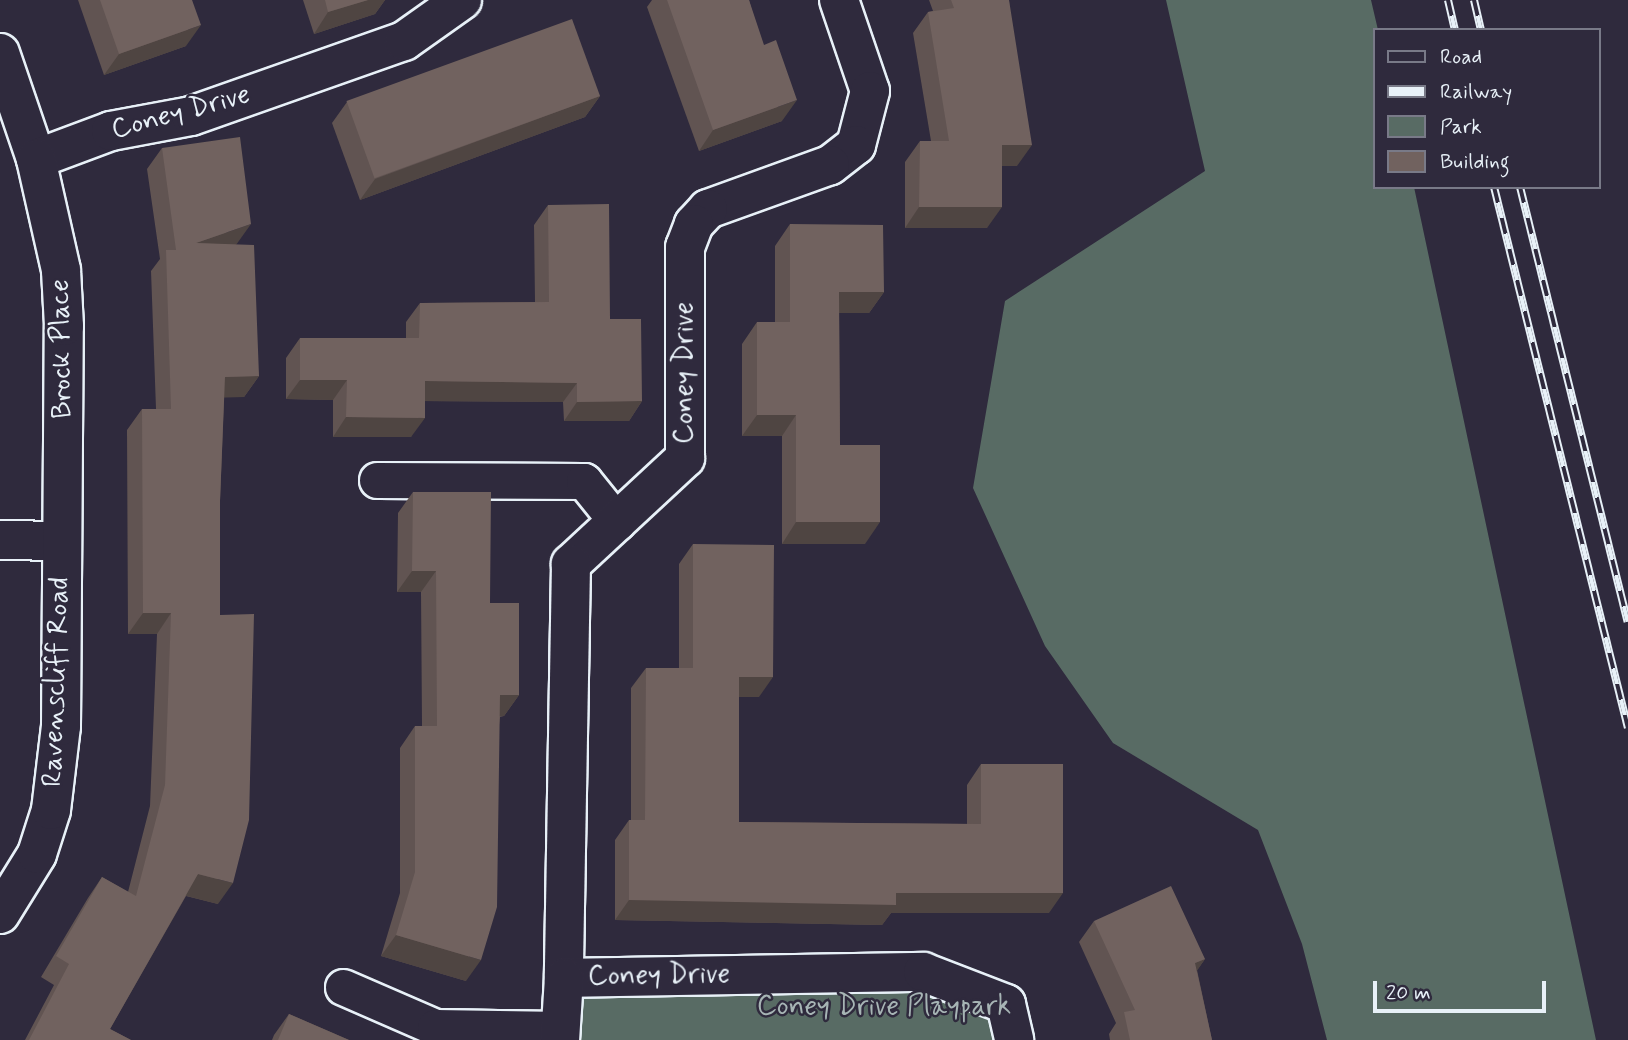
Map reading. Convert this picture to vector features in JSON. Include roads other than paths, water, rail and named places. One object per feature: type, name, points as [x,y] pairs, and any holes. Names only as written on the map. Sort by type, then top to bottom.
[{"type":"street","name":"Coney Drive","points":[[36,159],[111,131],[191,116],[404,41],[462,0]]},
{"type":"street","name":"Coney Drive","points":[[560,1035],[564,978],[571,564],[685,458],[685,247],[694,224],[708,209],[830,165],[856,145],[868,118],[870,91],[839,0]]},
{"type":"street","points":[[0,53],[36,159]]},
{"type":"street","name":"Brock Place","points":[[36,159],[61,270],[62,541]]},
{"type":"street","name":"Ravenscliff Road","points":[[0,540],[62,541],[61,726],[51,810],[37,855],[0,914]]},
{"type":"street","name":"Coney Drive","points":[[564,978],[923,972],[1006,1004],[1014,1040]]},
{"type":"lane","points":[[377,481],[584,481],[617,522]]},
{"type":"lane","points":[[343,987],[435,1027],[560,1035]]},
{"type":"railway","points":[[1448,0],[1455,28]]},
{"type":"railway","points":[[1474,0],[1481,28]]},
{"type":"railway","points":[[1494,189],[1628,728]]},
{"type":"railway","points":[[1520,189],[1628,622]]},
{"type":"park label","name":"Coney Drive Playpark","points":[[884,1007]]}]
